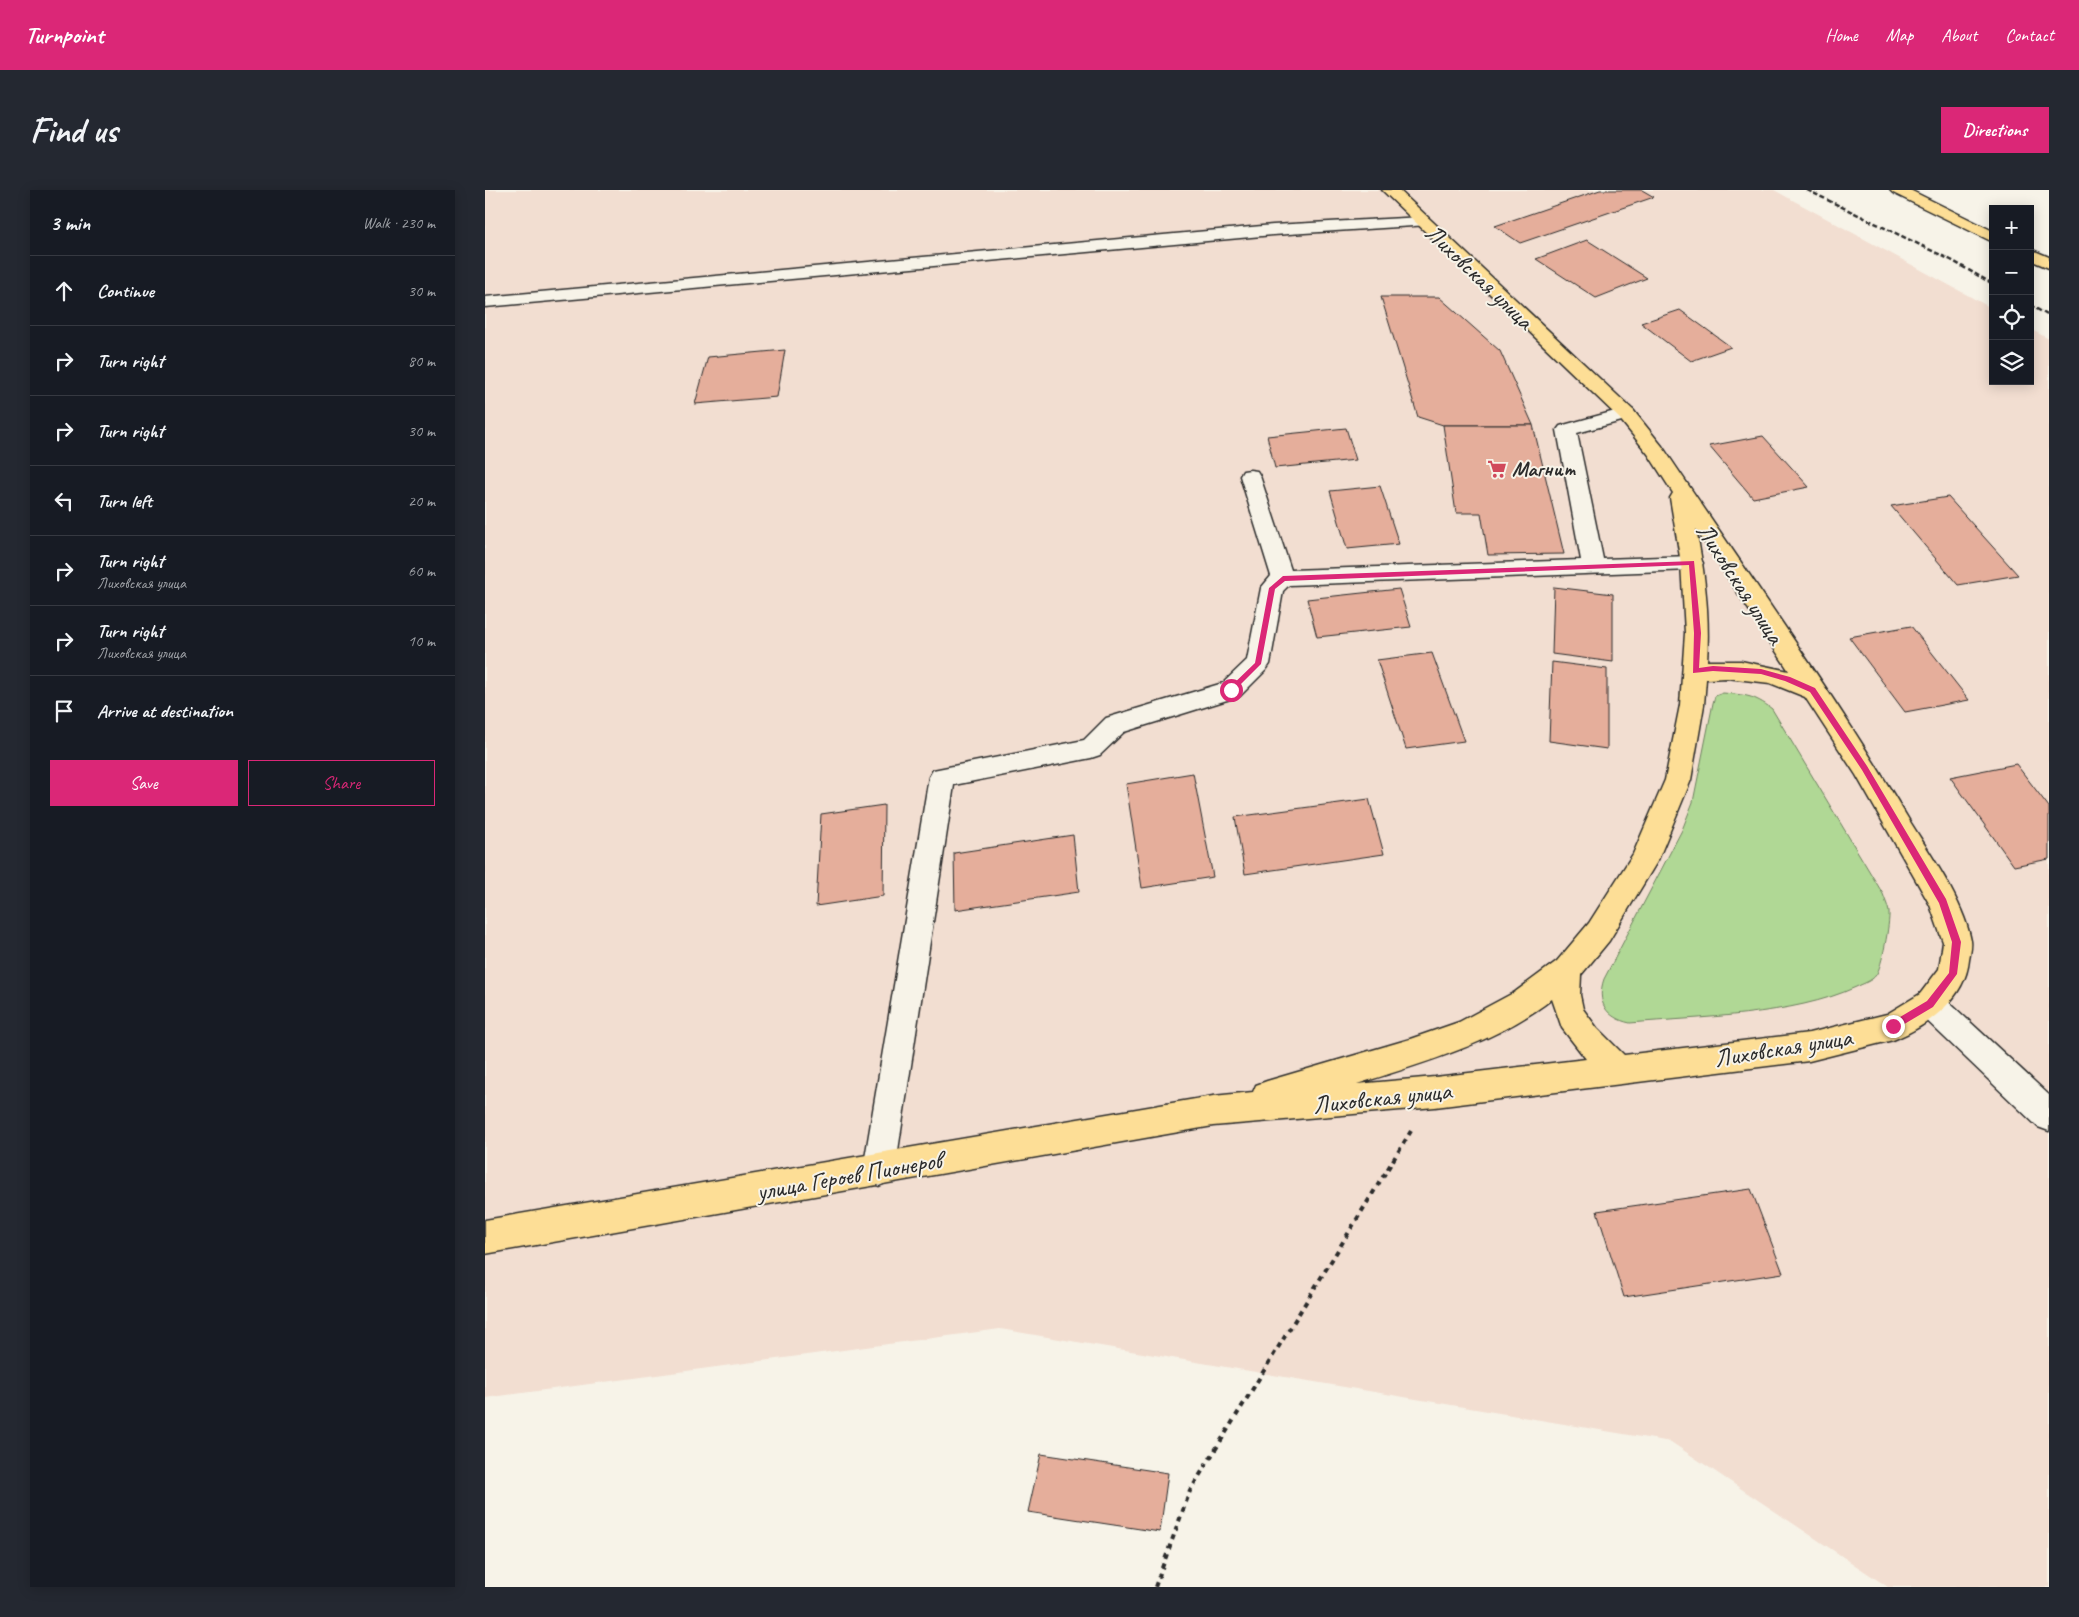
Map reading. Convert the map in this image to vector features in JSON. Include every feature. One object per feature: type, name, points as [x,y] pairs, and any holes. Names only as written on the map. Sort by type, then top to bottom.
[{"type":"main road","name":"Лиховская улица","points":[[1213,1111],[1435,1092],[1809,1048],[1893,1026],[1930,1004],[1953,974],[1957,942],[1943,902],[1865,768],[1655,450],[1626,414],[1390,190]]},
{"type":"main road","points":[[1898,190],[1989,235]]},
{"type":"main road","points":[[2034,256],[2049,263]]},
{"type":"main road","points":[[1213,1111],[1382,1061],[1467,1033],[1525,1002],[1567,970],[1599,932],[1644,860],[1678,780],[1692,705],[1696,671],[1697,633],[1692,563],[1678,486]]},
{"type":"main road","points":[[1696,671],[1713,669],[1761,671],[1787,678],[1813,690]]},
{"type":"main road","points":[[1567,970],[1566,999],[1577,1026],[1595,1048],[1619,1070]]},
{"type":"main road","name":"улица Героев Пионеров","points":[[485,1237],[1213,1111]]},
{"type":"lane","points":[[485,302],[1273,230],[1423,222]]},
{"type":"lane","points":[[1594,568],[1567,430],[1626,414]]},
{"type":"lane","points":[[1251,476],[1283,578]]},
{"type":"lane","points":[[879,1170],[942,777],[1091,748],[1115,725],[1231,690],[1258,664],[1272,588],[1283,578],[1692,563]]},
{"type":"lane","points":[[1930,1004],[2049,1116]]},
{"type":"path","points":[[1155,1587],[1191,1491],[1435,1092]]},
{"type":"shaded area","points":[[485,190],[1774,190],[1989,307],[1989,385],[2034,385],[2034,331],[2049,339],[2049,1587],[1888,1587],[1671,1442],[1000,1329],[485,1398]]},
{"type":"green space","points":[[1723,693],[1749,696],[1772,709],[1883,894],[1889,910],[1889,918],[1881,963],[1876,975],[1867,982],[1831,997],[1804,1004],[1775,1010],[1716,1017],[1630,1023],[1622,1021],[1609,1013],[1602,1002],[1601,995],[1604,979],[1682,830],[1693,802],[1715,696]]},
{"type":"building","points":[[1600,190],[1642,190],[1654,197],[1520,243],[1495,226]]},
{"type":"building","points":[[1587,240],[1647,278],[1596,298],[1536,259]]},
{"type":"building","points":[[1381,297],[1439,297],[1500,351],[1533,425],[1443,425],[1418,417]]},
{"type":"building","points":[[1680,310],[1731,347],[1691,361],[1641,323]]},
{"type":"building","points":[[785,350],[777,397],[695,404],[708,357]]},
{"type":"building","name":"Магнит","points":[[1443,425],[1533,425],[1564,554],[1488,555],[1481,513],[1456,513]]},
{"type":"building","points":[[1346,428],[1356,460],[1275,468],[1267,436]]},
{"type":"building","points":[[1763,436],[1809,487],[1753,498],[1709,446]]},
{"type":"building","points":[[1380,486],[1399,544],[1347,549],[1330,491]]},
{"type":"building","points":[[1948,497],[2018,575],[1958,585],[1891,506]]},
{"type":"building","points":[[1554,587],[1613,594],[1613,662],[1552,654]]},
{"type":"building","points":[[1399,589],[1411,627],[1317,637],[1307,599]]},
{"type":"building","points":[[1911,626],[1969,700],[1905,712],[1849,637]]},
{"type":"building","points":[[1432,653],[1464,741],[1406,749],[1377,660]]},
{"type":"building","points":[[1552,662],[1607,669],[1607,749],[1549,741]]},
{"type":"building","points":[[2016,764],[2049,807],[2049,859],[2014,866],[1950,777]]},
{"type":"building","points":[[1193,773],[1213,877],[1142,888],[1126,784]]},
{"type":"building","points":[[1369,799],[1384,854],[1245,874],[1235,817]]},
{"type":"building","points":[[884,805],[883,896],[816,906],[821,814]]},
{"type":"building","points":[[1073,835],[1079,892],[955,910],[954,853]]},
{"type":"building","points":[[1751,1189],[1783,1273],[1624,1297],[1597,1211]]},
{"type":"building","points":[[1041,1454],[1168,1473],[1160,1532],[1028,1512]]},
{"type":"railway","points":[[1807,190],[1951,260],[1989,282]]},
{"type":"railway","points":[[2034,307],[2049,316]]},
{"type":"place","name":"Магнит","points":[[1497,469]]},
{"type":"route","points":[[1231,690],[1258,664],[1272,588],[1283,578],[1692,563],[1697,633],[1696,671],[1713,669],[1761,671],[1787,678],[1813,690],[1865,768],[1943,902],[1957,942],[1953,974],[1930,1004],[1893,1026]]}]
